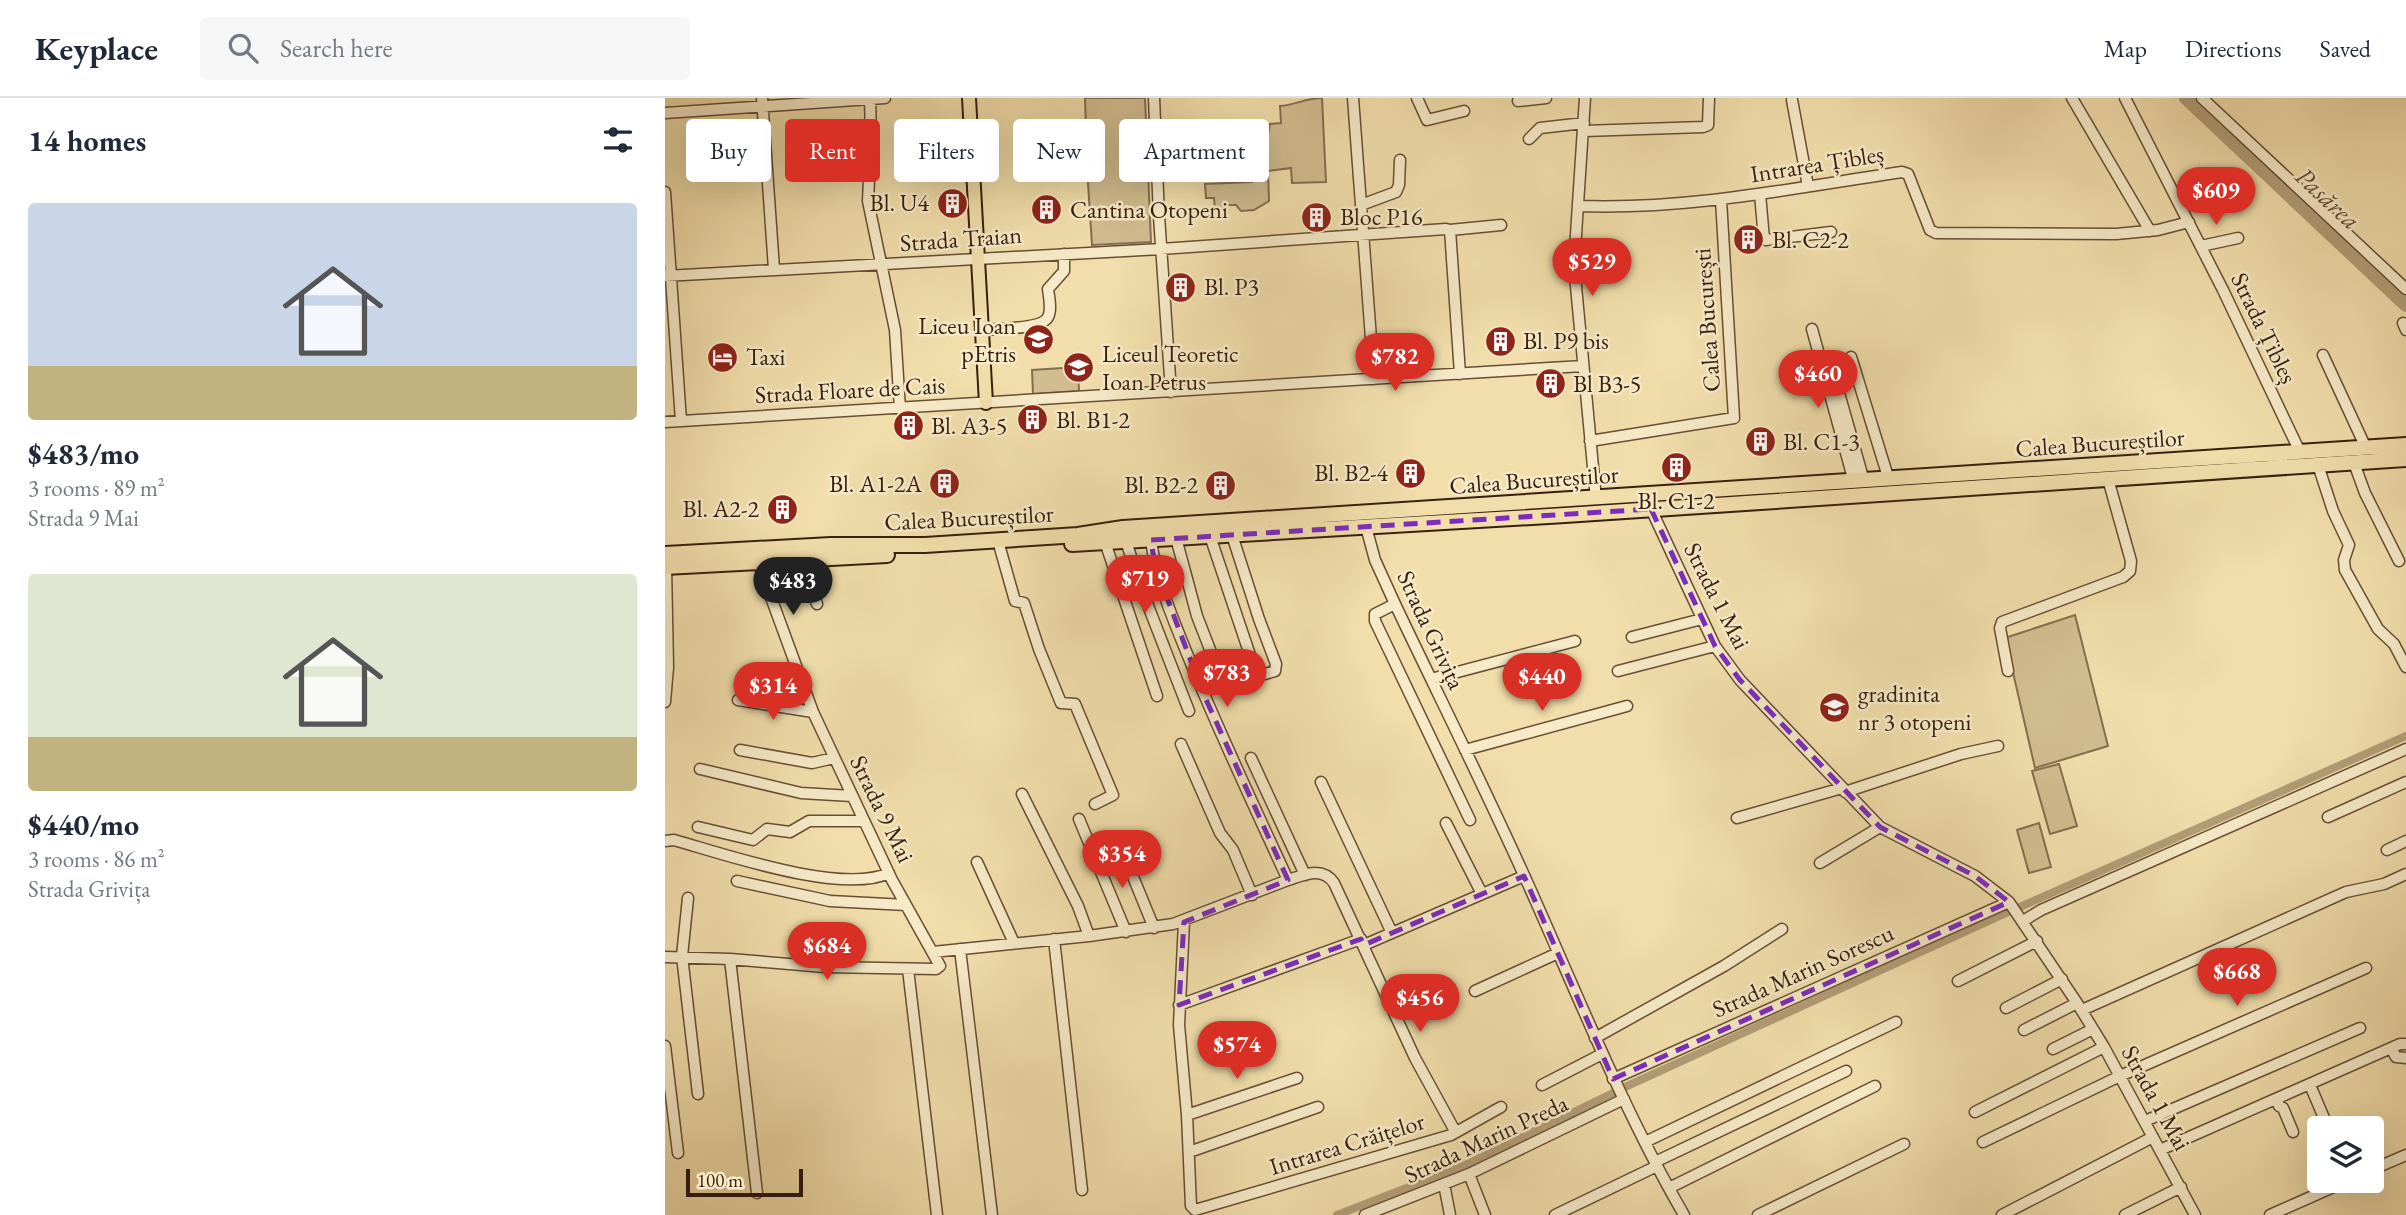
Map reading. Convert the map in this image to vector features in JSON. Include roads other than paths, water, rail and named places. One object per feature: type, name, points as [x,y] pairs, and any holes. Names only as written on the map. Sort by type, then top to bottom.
[{"type":"highway","name":"Calea Bucureștilor","points":[[665,563],[831,545],[925,545],[1078,535],[1123,528],[2406,445]]},
{"type":"highway","name":"Calea Bucureștilor","points":[[665,563],[758,562],[1151,540],[2406,459]]},
{"type":"main road","points":[[969,98],[986,403]]},
{"type":"street","points":[[870,98],[868,201],[895,330],[900,409]]},
{"type":"street","points":[[665,113],[763,102],[885,98]]},
{"type":"street","points":[[1154,98],[1171,392]]},
{"type":"street","points":[[1353,98],[1374,379]]},
{"type":"street","points":[[1417,98],[1427,120],[1464,111]]},
{"type":"street","points":[[1518,101],[1546,98]]},
{"type":"street","points":[[1585,98],[1574,265],[1596,499]]},
{"type":"street","points":[[1529,139],[1539,128],[1703,127],[1708,125],[1710,120],[1709,98]]},
{"type":"street","points":[[2072,98],[2150,231]]},
{"type":"street","name":"Strada Țibleș","points":[[2125,98],[2201,246],[2300,452]]},
{"type":"street","points":[[2202,98],[2406,289]]},
{"type":"street","points":[[1792,100],[1808,186]]},
{"type":"street","points":[[763,102],[774,269]]},
{"type":"street","points":[[1361,205],[1396,192],[1399,185],[1400,160]]},
{"type":"street","name":"Intrarea Țibleș","points":[[1579,206],[1659,206],[1721,200],[1906,173],[1910,177],[1930,230],[1936,233],[2106,234],[2150,231],[2189,222]]},
{"type":"street","points":[[665,191],[668,275],[681,421]]},
{"type":"street","points":[[1760,194],[1763,239],[1831,232]]},
{"type":"street","name":"Calea București","points":[[1590,441],[1734,418],[1721,200]]},
{"type":"street","name":"Strada Traian","points":[[668,275],[979,260],[1500,225]]},
{"type":"street","points":[[1450,230],[1460,374]]},
{"type":"street","points":[[2201,246],[2238,238]]},
{"type":"street","points":[[983,330],[1031,326],[1045,321],[1049,317],[1048,289],[1064,271],[1064,254]]},
{"type":"street","points":[[1812,329],[1859,482]]},
{"type":"street","points":[[2323,355],[2366,448]]},
{"type":"street","points":[[1851,356],[1889,480]]},
{"type":"street","name":"Strada Floare de Cais","points":[[665,422],[1583,366]]},
{"type":"street","points":[[1837,386],[1859,482]]},
{"type":"street","points":[[2354,463],[2365,493],[2399,561]]},
{"type":"street","points":[[2318,466],[2333,511],[2350,545],[2344,560],[2345,570],[2378,629],[2394,643],[2406,667]]},
{"type":"street","points":[[2008,671],[2000,628],[2002,622],[2123,577],[2130,571],[2131,561],[2108,479]]},
{"type":"street","name":"Strada 1 Mai","points":[[1651,509],[1715,646],[1739,680],[1879,827],[1975,876],[2009,902],[2024,921],[2104,1047],[2195,1215]]},
{"type":"street","name":"Strada Grivița","points":[[1366,527],[1375,559],[1395,604],[1524,876],[1613,1079],[1684,1215]]},
{"type":"street","points":[[1232,535],[1276,664],[1275,670],[1265,674]]},
{"type":"street","points":[[1210,536],[1250,655]]},
{"type":"street","points":[[1176,538],[1197,616],[1223,683]]},
{"type":"street","points":[[1151,540],[1160,581],[1198,682],[1288,880]]},
{"type":"street","points":[[1126,541],[1140,585],[1189,711]]},
{"type":"street","points":[[1105,542],[1157,696]]},
{"type":"street","points":[[1000,548],[1015,601],[1024,603],[1061,703],[1075,704],[1114,795],[1095,804]]},
{"type":"street","points":[[800,559],[817,604]]},
{"type":"street","name":"Strada 9 Mai","points":[[758,562],[813,712],[863,821],[933,952]]},
{"type":"street","points":[[665,563],[669,667],[665,702]]},
{"type":"street","points":[[1395,604],[1375,614],[1375,621],[1470,820]]},
{"type":"street","points":[[1632,637],[1702,619]]},
{"type":"street","points":[[1431,679],[1575,641]]},
{"type":"street","points":[[1618,671],[1715,646]]},
{"type":"street","points":[[738,700],[813,712]]},
{"type":"street","points":[[1465,750],[1627,706]]},
{"type":"street","points":[[1181,744],[1220,833],[1231,846],[1252,895]]},
{"type":"street","points":[[1737,818],[1844,790],[1961,754],[1998,746]]},
{"type":"street","points":[[2024,921],[2041,910],[2406,749]]},
{"type":"street","points":[[740,750],[812,763],[834,758]]},
{"type":"street","points":[[665,957],[825,967],[937,969],[940,964],[933,952],[1126,932],[1184,922],[1305,875],[1251,758]]},
{"type":"street","points":[[700,769],[792,791],[852,796]]},
{"type":"street","points":[[1321,782],[1392,933]]},
{"type":"street","points":[[2328,817],[2406,782]]},
{"type":"street","points":[[1022,794],[1078,906],[1089,936]]},
{"type":"street","points":[[1079,819],[1126,932]]},
{"type":"street","points":[[698,827],[753,840],[767,829],[790,832],[809,821],[863,821]]},
{"type":"street","points":[[1446,823],[1482,894]]},
{"type":"street","points":[[1820,863],[1879,827]]},
{"type":"street","points":[[665,842],[674,840],[784,869],[827,877],[868,878],[890,873]]},
{"type":"street","points":[[1118,840],[1154,928]]},
{"type":"street","points":[[2387,850],[2406,841]]},
{"type":"street","points":[[977,862],[1014,943]]},
{"type":"street","name":"Intrarea Crăițelor","points":[[1189,1152],[1191,1206],[1195,1210],[1451,1135],[1455,1131],[1415,1058],[1363,942],[1331,879],[1322,873],[1305,875]]},
{"type":"street","points":[[2024,1030],[2346,892],[2384,884],[2406,874]]},
{"type":"street","points":[[1179,1004],[1392,933],[1524,876]]},
{"type":"street","points":[[737,881],[830,901],[906,905]]},
{"type":"street","points":[[688,898],[682,956],[698,1094]]},
{"type":"street","name":"Strada Marin Sorescu","points":[[1613,1079],[2009,902]]},
{"type":"street","points":[[1184,922],[1179,1004],[1189,1152],[1318,1107]]},
{"type":"street","points":[[1595,1038],[1724,966],[1783,929]]},
{"type":"street","points":[[1054,939],[1082,1190]]},
{"type":"street","points":[[1958,981],[2037,942]]},
{"type":"street","points":[[960,949],[992,1215]]},
{"type":"street","points":[[1475,991],[1558,953]]},
{"type":"street","points":[[730,959],[757,1193]]},
{"type":"street","points":[[1983,1142],[2120,1076],[2367,968]]},
{"type":"street","points":[[908,969],[936,1215]]},
{"type":"street","points":[[2006,1007],[2062,979]]},
{"type":"street","points":[[1645,1142],[1896,1022]]},
{"type":"street","points":[[2144,1121],[2360,1028]]},
{"type":"street","points":[[2053,1049],[2093,1029]]},
{"type":"street","points":[[2161,1150],[2391,1048],[2406,1044]]},
{"type":"street","points":[[665,1046],[678,1153]]},
{"type":"street","points":[[1975,1112],[2104,1047]]},
{"type":"street","points":[[2391,1048],[2396,1057],[2406,1058]]},
{"type":"street","points":[[1542,1085],[1602,1054]]},
{"type":"street","points":[[1555,1215],[1846,1071]]},
{"type":"street","points":[[1187,1115],[1297,1078]]},
{"type":"street","points":[[2310,1085],[2323,1116]]},
{"type":"street","points":[[1669,1188],[1875,1086]]},
{"type":"street","name":"Strada Marin Preda","points":[[1365,1215],[1469,1174],[1623,1099]]},
{"type":"street","points":[[2277,1100],[2293,1132]]},
{"type":"street","points":[[1455,1131],[1501,1107]]},
{"type":"street","points":[[2002,1215],[2153,1136]]},
{"type":"street","points":[[1758,1215],[1904,1144]]},
{"type":"street","points":[[2384,1164],[2406,1155]]},
{"type":"street","points":[[1469,1174],[1485,1215]]},
{"type":"street","points":[[1444,1184],[1450,1215]]},
{"type":"street","points":[[2125,1215],[2181,1187]]},
{"type":"street","points":[[2270,1215],[2320,1193]]},
{"type":"waterway","name":"Pasărea","points":[[2186,98],[2406,305]]},
{"type":"waterway","points":[[2020,907],[2406,736]]},
{"type":"waterway","points":[[1625,1087],[2008,912]]},
{"type":"waterway","points":[[1337,1215],[1463,1166],[1613,1093]]},
{"type":"place","name":"Bl. U4","points":[[952,203]]},
{"type":"place","name":"Cantina Otopeni","points":[[1047,210]]},
{"type":"place","name":"Bloc P16","points":[[1317,217]]},
{"type":"place","name":"Bl. C2-2","points":[[1749,240]]},
{"type":"place","name":"Bl. P3","points":[[1181,287]]},
{"type":"place","name":"Liceu Ioan pEtris","points":[[1039,340]]},
{"type":"place","name":"Bl. P9 bis","points":[[1500,341]]},
{"type":"place","name":"Taxi","points":[[723,357]]},
{"type":"place","name":"Liceul Teoretic Ioan Petrus","points":[[1079,368]]},
{"type":"place","name":"Bl B3-5","points":[[1550,384]]},
{"type":"place","name":"Bl. B1-2","points":[[1033,420]]},
{"type":"place","name":"Bl. A3-5","points":[[908,426]]},
{"type":"place","name":"Bl. C1-3","points":[[1760,442]]},
{"type":"place","name":"Bl. C1-2","points":[[1676,467]]},
{"type":"place","name":"Bl. B2-4","points":[[1411,473]]},
{"type":"place","name":"Bl. A1-2A","points":[[945,484]]},
{"type":"place","name":"Bl. B2-2","points":[[1221,485]]},
{"type":"place","name":"Bl. A2-2","points":[[782,509]]},
{"type":"place","name":"gradinita nr 3 otopeni","points":[[1835,708]]}]
